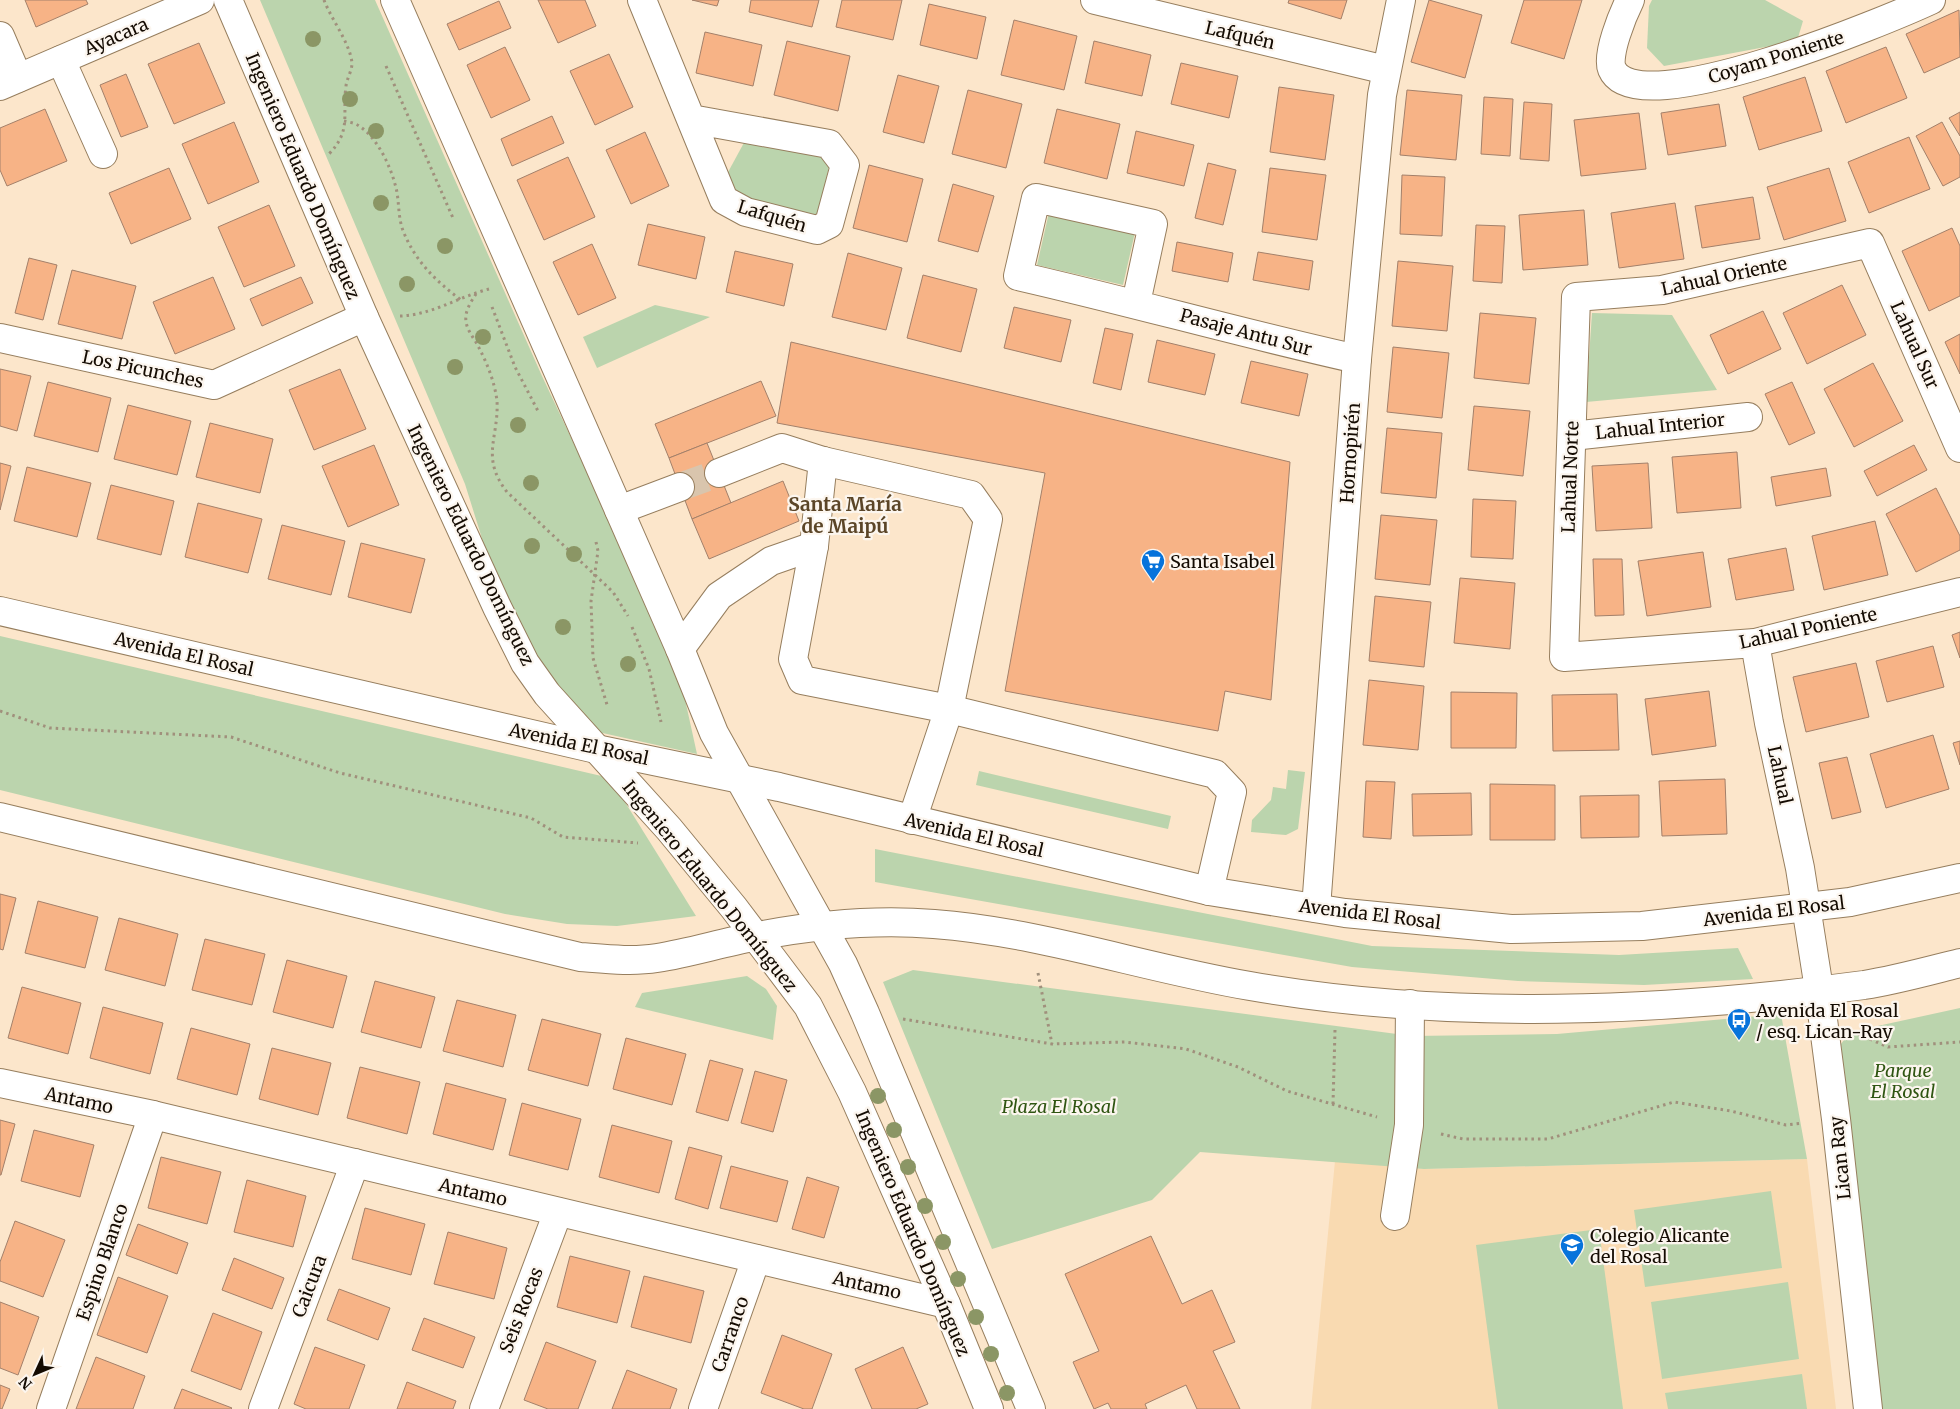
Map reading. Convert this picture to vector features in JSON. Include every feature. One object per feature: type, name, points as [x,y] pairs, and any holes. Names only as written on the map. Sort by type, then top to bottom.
[{"type":"street","name":"Ayacara","points":[[9,82],[200,0]]},
{"type":"street","name":"Ingeniero Eduardo Domínguez","points":[[228,0],[364,318],[497,607],[525,663],[547,694],[669,829],[808,1006],[852,1092],[946,1304],[989,1409]]},
{"type":"street","points":[[395,0],[680,649],[714,733],[821,926],[865,1013],[1031,1409]]},
{"type":"street","name":"Lafquén","points":[[642,0],[724,200],[746,212],[817,230],[829,224],[845,165],[829,144],[691,119]]},
{"type":"street","name":"Lafquén","points":[[1095,0],[1386,70]]},
{"type":"street","name":"Hornopirén","points":[[1316,908],[1357,359],[1386,70],[1401,0]]},
{"type":"street","name":"Coyam Poniente","points":[[1630,0],[1621,21],[1611,64],[1616,75],[1632,84],[1640,85],[1674,84],[1714,77],[1846,37],[1931,0]]},
{"type":"street","points":[[0,36],[9,82]]},
{"type":"street","points":[[61,60],[102,154]]},
{"type":"street","name":"Pasaje Antu Sur","points":[[1136,303],[1153,224],[1036,198],[1018,276],[1136,303],[1294,345],[1357,359]]},
{"type":"street","name":"Lahual Oriente","points":[[1576,297],[1662,290],[1870,243]]},
{"type":"street","name":"Lahual Sur","points":[[1870,243],[1960,448]]},
{"type":"street","name":"Lahual Norte","points":[[1564,657],[1576,297]]},
{"type":"street","name":"Los Picunches","points":[[0,338],[214,385],[364,318]]},
{"type":"street","name":"Lahual Interior","points":[[1572,436],[1748,417]]},
{"type":"street","points":[[719,474],[782,448],[823,460],[971,495],[988,519],[949,710],[912,820]]},
{"type":"street","points":[[823,460],[814,546],[793,660],[802,680],[949,710],[1215,774],[1232,792],[1209,891]]},
{"type":"street","points":[[619,510],[680,488]]},
{"type":"street","points":[[680,649],[720,596],[771,561],[814,546]]},
{"type":"street","name":"Lahual Poniente","points":[[1564,657],[1755,643],[1960,592]]},
{"type":"street","name":"Avenida El Rosal","points":[[0,611],[596,749],[738,778],[1209,891],[1316,908],[1452,925],[1511,929],[1642,926],[1850,902],[1960,878]]},
{"type":"street","name":"Lahual","points":[[1755,643],[1769,723],[1800,868],[1804,908]]},
{"type":"street","points":[[0,817],[580,957],[617,960],[655,958],[754,936],[821,926],[857,922],[931,924],[986,929],[1250,986],[1336,998],[1410,1004],[1557,1008],[1763,997],[1867,984],[1960,963]]},
{"type":"street","name":"Lican Ray","points":[[1804,908],[1818,989],[1836,1119],[1868,1409]]},
{"type":"street","points":[[1395,1216],[1408,1125],[1410,1004]]},
{"type":"street","name":"Antamo","points":[[0,1083],[152,1115],[946,1304]]},
{"type":"street","name":"Espino Blanco","points":[[51,1409],[152,1115]]},
{"type":"street","name":"Caicura","points":[[263,1409],[355,1163]]},
{"type":"street","name":"Seis Rocas","points":[[484,1409],[558,1212]]},
{"type":"street","name":"Carranco","points":[[703,1409],[756,1259]]},
{"type":"path","points":[[302,172],[327,156],[340,142],[344,120],[346,84],[352,63],[342,36],[324,0]]},
{"type":"path","points":[[384,61],[457,226]]},
{"type":"path","points":[[344,120],[359,126],[373,140],[386,161],[396,184],[398,211],[404,232],[417,258],[437,282],[461,300]]},
{"type":"path","points":[[482,282],[488,297]]},
{"type":"path","points":[[364,318],[414,316],[485,290],[519,284]]},
{"type":"path","points":[[476,294],[466,316],[469,334],[480,349],[492,379],[495,394],[492,466],[498,480],[507,492],[613,592],[628,616],[649,669],[661,722]]},
{"type":"path","points":[[491,304],[515,367],[542,420]]},
{"type":"path","points":[[594,536],[598,551],[591,601],[593,658],[608,708]]},
{"type":"path","points":[[0,711],[50,728],[231,737],[340,774],[531,818],[563,837],[645,844],[669,829]]},
{"type":"path","points":[[865,1013],[1052,1044],[1032,939]]},
{"type":"path","points":[[1333,1104],[1336,998]]},
{"type":"path","points":[[1853,1032],[1888,1046],[1960,1042]]},
{"type":"shaded area","name":"Colegio Alicante del Rosal","points":[[1807,1159],[1836,1409],[1311,1409],[1335,1161],[1425,1169]]},
{"type":"green space","points":[[260,0],[375,0],[542,376],[677,663],[697,754],[580,728],[504,609],[465,484]]},
{"type":"green space","points":[[1652,0],[1765,0],[1803,21],[1797,41],[1664,66],[1647,48],[1649,6]]},
{"type":"green space","points":[[746,139],[831,158],[818,215],[733,196],[727,174]]},
{"type":"green space","points":[[1050,208],[1136,228],[1123,285],[1037,265]]},
{"type":"green space","points":[[655,305],[710,317],[597,368],[583,337]]},
{"type":"green space","points":[[1592,313],[1672,315],[1717,390],[1586,402]]},
{"type":"green space","points":[[0,636],[610,778],[696,916],[617,926],[567,924],[505,914],[0,790]]},
{"type":"green space","points":[[1288,770],[1305,772],[1298,829],[1286,835],[1251,832],[1252,820],[1271,800],[1273,787],[1286,789]]},
{"type":"green space","points":[[979,771],[1171,816],[1168,829],[976,785]]},
{"type":"green space","points":[[875,849],[1372,946],[1619,955],[1738,948],[1753,979],[1644,985],[1518,981],[1352,967],[875,882]]},
{"type":"green space","name":"Plaza El Rosal","points":[[913,970],[1412,1036],[1557,1034],[1781,1014],[1807,1159],[1424,1169],[1200,1152],[1152,1200],[992,1249],[883,982]]},
{"type":"green space","points":[[747,976],[766,989],[777,1006],[773,1040],[635,1007],[642,993]]},
{"type":"green space","name":"Parque El Rosal","points":[[1960,1008],[1960,1409],[1879,1409],[1841,1044],[1850,1032]]},
{"type":"green space","points":[[1771,1191],[1782,1268],[1645,1287],[1634,1210]]},
{"type":"green space","points":[[1599,1229],[1623,1409],[1498,1409],[1476,1245]]},
{"type":"green space","points":[[1788,1282],[1799,1359],[1662,1379],[1651,1302]]},
{"type":"green space","points":[[1802,1374],[1807,1409],[1668,1409],[1665,1393]]},
{"type":"building","points":[[25,0],[86,0],[88,4],[36,27]]},
{"type":"building","points":[[538,0],[585,0],[596,26],[558,43]]},
{"type":"building","points":[[692,0],[719,0],[717,6]]},
{"type":"building","points":[[751,0],[819,0],[812,27],[749,12]]},
{"type":"building","points":[[842,0],[902,0],[893,40],[836,27]]},
{"type":"building","points":[[1289,0],[1347,0],[1341,19],[1288,3]]},
{"type":"building","points":[[1429,0],[1482,15],[1465,78],[1411,62]]},
{"type":"building","points":[[1524,0],[1582,0],[1564,59],[1511,43]]},
{"type":"building","points":[[499,1],[511,28],[459,50],[447,24]]},
{"type":"building","points":[[929,4],[986,17],[977,59],[920,45]]},
{"type":"building","points":[[1959,10],[1960,57],[1924,73],[1906,34]]},
{"type":"building","points":[[1014,20],[1077,36],[1064,90],[1001,75]]},
{"type":"building","points":[[705,32],[762,45],[753,86],[696,73]]},
{"type":"building","points":[[787,41],[850,56],[838,111],[774,95]]},
{"type":"building","points":[[1094,41],[1151,55],[1142,96],[1085,83]]},
{"type":"building","points":[[199,43],[225,103],[174,124],[148,64]]},
{"type":"building","points":[[505,47],[530,100],[491,118],[467,65]]},
{"type":"building","points":[[1886,47],[1907,98],[1846,123],[1826,71]]},
{"type":"building","points":[[609,54],[633,107],[595,125],[570,71]]},
{"type":"building","points":[[1181,63],[1238,76],[1229,118],[1171,104]]},
{"type":"building","points":[[126,74],[148,127],[121,137],[100,85]]},
{"type":"building","points":[[898,75],[939,86],[924,143],[883,132]]},
{"type":"building","points":[[1805,77],[1822,131],[1759,150],[1743,97]]},
{"type":"building","points":[[1279,87],[1334,95],[1325,160],[1270,152]]},
{"type":"building","points":[[968,90],[1022,104],[1006,168],[952,154]]},
{"type":"building","points":[[1407,90],[1462,95],[1456,160],[1400,155]]},
{"type":"building","points":[[1484,97],[1513,99],[1510,156],[1481,154]]},
{"type":"building","points":[[1524,102],[1552,104],[1549,161],[1520,159]]},
{"type":"building","points":[[1719,104],[1726,146],[1668,155],[1661,113]]},
{"type":"building","points":[[45,109],[67,161],[7,186],[0,170],[0,128]]},
{"type":"building","points":[[1057,109],[1120,124],[1107,179],[1044,163]]},
{"type":"building","points":[[1960,112],[1960,136],[1949,118]]},
{"type":"building","points":[[1639,113],[1646,169],[1581,176],[1574,120]]},
{"type":"building","points":[[552,116],[564,143],[512,166],[501,139]]},
{"type":"building","points":[[234,122],[259,182],[208,204],[182,144]]},
{"type":"building","points":[[1942,122],[1960,156],[1960,177],[1943,186],[1916,136]]},
{"type":"building","points":[[1136,131],[1194,145],[1184,186],[1127,173]]},
{"type":"building","points":[[645,132],[669,186],[631,204],[606,150]]},
{"type":"building","points":[[1909,137],[1930,189],[1869,213],[1848,162]]},
{"type":"building","points":[[568,157],[595,217],[544,240],[517,180]]},
{"type":"building","points":[[1208,163],[1236,170],[1223,225],[1195,218]]},
{"type":"building","points":[[869,165],[923,179],[907,242],[853,228]]},
{"type":"building","points":[[169,168],[191,219],[131,244],[109,193]]},
{"type":"building","points":[[1270,168],[1326,175],[1317,240],[1262,232]]},
{"type":"building","points":[[1829,168],[1846,221],[1784,240],[1767,187]]},
{"type":"building","points":[[1402,175],[1445,177],[1442,236],[1400,234]]},
{"type":"building","points":[[953,184],[994,196],[978,252],[938,241]]},
{"type":"building","points":[[1753,197],[1760,239],[1702,248],[1695,206]]},
{"type":"building","points":[[1675,203],[1684,259],[1619,268],[1611,213]]},
{"type":"building","points":[[269,205],[295,266],[244,287],[218,227]]},
{"type":"building","points":[[1584,210],[1588,265],[1523,270],[1519,215]]},
{"type":"building","points":[[648,224],[705,237],[696,279],[638,265]]},
{"type":"building","points":[[1476,225],[1505,226],[1502,283],[1473,281]]},
{"type":"building","points":[[1952,228],[1960,246],[1960,296],[1929,311],[1902,251]]},
{"type":"building","points":[[1177,242],[1233,253],[1228,282],[1172,271]]},
{"type":"building","points":[[592,244],[616,298],[578,315],[553,262]]},
{"type":"building","points":[[735,251],[793,264],[784,306],[726,292]]},
{"type":"building","points":[[1258,252],[1313,261],[1309,290],[1253,280]]},
{"type":"building","points":[[848,253],[902,268],[886,330],[832,317]]},
{"type":"building","points":[[29,258],[57,265],[43,320],[15,313]]},
{"type":"building","points":[[1398,261],[1453,266],[1447,331],[1392,326]]},
{"type":"building","points":[[72,270],[136,286],[122,339],[58,324]]},
{"type":"building","points":[[923,275],[977,289],[961,352],[907,338]]},
{"type":"building","points":[[213,277],[235,329],[175,354],[153,302]]},
{"type":"building","points":[[301,277],[313,303],[262,326],[250,299]]},
{"type":"building","points":[[1842,285],[1866,335],[1807,364],[1783,313]]},
{"type":"building","points":[[1014,307],[1071,320],[1061,362],[1004,348]]},
{"type":"building","points":[[1763,311],[1781,349],[1728,374],[1710,335]]},
{"type":"building","points":[[1480,313],[1536,318],[1529,384],[1474,378]]},
{"type":"building","points":[[1105,328],[1133,334],[1121,390],[1093,383]]},
{"type":"building","points":[[1960,334],[1960,374],[1945,342]]},
{"type":"building","points":[[1157,340],[1215,354],[1205,395],[1148,382]]},
{"type":"building","name":"Santa Isabel","points":[[791,342],[1290,462],[1271,700],[1225,691],[1218,731],[1005,691],[1045,473],[777,423]]},
{"type":"building","points":[[1393,347],[1449,353],[1442,418],[1387,412]]},
{"type":"building","points":[[1251,361],[1308,374],[1299,416],[1241,403]]},
{"type":"building","points":[[1873,363],[1903,421],[1854,447],[1824,389]]},
{"type":"building","points":[[0,369],[31,376],[17,431],[0,426]]},
{"type":"building","points":[[340,369],[366,429],[314,450],[289,390]]},
{"type":"building","points":[[761,381],[776,416],[669,458],[655,424]]},
{"type":"building","points":[[48,382],[111,398],[98,452],[34,436]]},
{"type":"building","points":[[1792,382],[1815,433],[1789,445],[1765,394]]},
{"type":"building","points":[[128,405],[191,421],[177,475],[114,459]]},
{"type":"building","points":[[1474,406],[1530,411],[1523,476],[1468,470]]},
{"type":"building","points":[[210,423],[273,439],[260,493],[196,477]]},
{"type":"building","points":[[1387,428],[1442,433],[1436,498],[1381,493]]},
{"type":"building","points":[[707,443],[731,503],[692,519],[669,458]]},
{"type":"building","points":[[374,445],[399,505],[348,527],[322,466]]},
{"type":"building","points":[[1914,445],[1927,470],[1877,496],[1864,471]]},
{"type":"building","points":[[1737,452],[1741,508],[1677,513],[1672,457]]},
{"type":"building","points":[[0,463],[11,466],[0,510]]},
{"type":"building","points":[[1648,463],[1652,528],[1596,531],[1592,466]]},
{"type":"building","points":[[27,467],[91,483],[77,537],[14,521]]},
{"type":"building","points":[[1826,468],[1831,496],[1776,506],[1771,477]]},
{"type":"building","points":[[783,481],[799,521],[709,559],[692,519]]},
{"type":"building","points":[[111,485],[174,501],[161,555],[97,539]]},
{"type":"building","points":[[1936,488],[1960,536],[1960,550],[1916,572],[1886,514]]},
{"type":"building","points":[[1473,499],[1516,501],[1513,559],[1471,557]]},
{"type":"building","points":[[198,503],[262,519],[248,573],[185,557]]},
{"type":"building","points":[[1381,515],[1437,520],[1430,585],[1375,579]]},
{"type":"building","points":[[1875,521],[1888,575],[1824,590],[1812,536]]},
{"type":"building","points":[[282,525],[345,541],[331,595],[268,579]]},
{"type":"building","points":[[361,543],[425,559],[411,613],[348,597]]},
{"type":"building","points":[[1786,548],[1794,590],[1736,600],[1728,559]]},
{"type":"building","points":[[1703,552],[1711,607],[1647,616],[1638,561]]},
{"type":"building","points":[[1593,559],[1622,559],[1624,615],[1595,616]]},
{"type":"building","points":[[1460,578],[1515,583],[1510,649],[1454,643]]},
{"type":"building","points":[[1375,596],[1431,602],[1424,667],[1369,661]]},
{"type":"building","points":[[1960,632],[1960,658],[1952,635]]},
{"type":"building","points":[[1933,646],[1944,687],[1887,702],[1876,661]]},
{"type":"building","points":[[1856,663],[1869,717],[1806,732],[1793,677]]},
{"type":"building","points":[[1369,680],[1424,686],[1418,750],[1363,745]]},
{"type":"building","points":[[1709,691],[1716,746],[1652,755],[1645,699]]},
{"type":"building","points":[[1451,692],[1517,693],[1516,748],[1451,748]]},
{"type":"building","points":[[1617,694],[1619,750],[1553,751],[1552,695]]},
{"type":"building","points":[[1933,735],[1949,789],[1886,808],[1870,754]]},
{"type":"building","points":[[1960,741],[1960,765],[1953,743]]},
{"type":"building","points":[[1847,757],[1861,812],[1832,819],[1819,763]]},
{"type":"building","points":[[1725,779],[1727,834],[1662,836],[1659,781]]},
{"type":"building","points":[[1366,781],[1395,782],[1391,839],[1363,837]]},
{"type":"building","points":[[1490,784],[1555,785],[1555,840],[1490,840]]},
{"type":"building","points":[[1471,793],[1472,835],[1413,836],[1412,794]]},
{"type":"building","points":[[1639,795],[1639,837],[1581,838],[1580,796]]},
{"type":"building","points":[[0,894],[16,898],[3,950],[0,949]]},
{"type":"building","points":[[38,901],[98,917],[85,968],[25,953]]},
{"type":"building","points":[[119,918],[178,934],[165,986],[105,970]]},
{"type":"building","points":[[205,939],[265,954],[252,1005],[192,990]]},
{"type":"building","points":[[287,960],[347,976],[333,1028],[273,1012]]},
{"type":"building","points":[[375,981],[435,997],[421,1048],[361,1032]]},
{"type":"building","points":[[22,987],[81,1003],[68,1054],[8,1038]]},
{"type":"building","points":[[457,1000],[516,1015],[503,1067],[443,1051]]},
{"type":"building","points":[[103,1007],[163,1023],[150,1074],[90,1058]]},
{"type":"building","points":[[542,1019],[601,1034],[588,1086],[528,1070]]},
{"type":"building","points":[[191,1028],[250,1044],[237,1095],[177,1079]]},
{"type":"building","points":[[626,1038],[686,1054],[672,1105],[613,1089]]},
{"type":"building","points":[[272,1048],[331,1063],[318,1115],[259,1099]]},
{"type":"building","points":[[710,1060],[743,1069],[728,1121],[696,1112]]},
{"type":"building","points":[[360,1067],[420,1082],[407,1134],[347,1118]]},
{"type":"building","points":[[755,1071],[787,1080],[773,1132],[741,1123]]},
{"type":"building","points":[[446,1083],[506,1099],[493,1150],[433,1134]]},
{"type":"building","points":[[522,1103],[581,1119],[568,1170],[509,1155]]},
{"type":"building","points":[[0,1120],[15,1124],[1,1175],[0,1175]]},
{"type":"building","points":[[612,1125],[672,1141],[659,1193],[599,1177]]},
{"type":"building","points":[[34,1130],[94,1145],[80,1197],[21,1181]]},
{"type":"building","points":[[689,1147],[722,1156],[708,1209],[675,1199]]},
{"type":"building","points":[[161,1157],[221,1172],[207,1224],[148,1208]]},
{"type":"building","points":[[731,1166],[788,1181],[777,1222],[720,1208]]},
{"type":"building","points":[[807,1177],[839,1187],[824,1238],[792,1229]]},
{"type":"building","points":[[247,1180],[306,1196],[293,1247],[234,1232]]},
{"type":"building","points":[[365,1208],[425,1224],[411,1275],[352,1259]]},
{"type":"building","points":[[15,1221],[65,1240],[43,1297],[0,1281],[0,1262]]},
{"type":"building","points":[[138,1224],[188,1243],[177,1274],[126,1255]]},
{"type":"building","points":[[448,1232],[507,1248],[494,1299],[434,1284]]},
{"type":"building","points":[[1151,1236],[1182,1304],[1212,1290],[1235,1342],[1213,1351],[1240,1409],[1197,1409],[1186,1385],[1145,1404],[1147,1409],[1111,1409],[1108,1403],[1094,1409],[1073,1362],[1099,1351],[1065,1274]]},
{"type":"building","points":[[570,1256],[630,1271],[617,1323],[557,1307]]},
{"type":"building","points":[[234,1258],[284,1278],[272,1309],[222,1290]]},
{"type":"building","points":[[644,1276],[704,1291],[691,1343],[631,1327]]},
{"type":"building","points":[[118,1277],[168,1296],[147,1353],[97,1335]]},
{"type":"building","points":[[339,1289],[390,1308],[378,1340],[327,1320]]},
{"type":"building","points":[[0,1302],[39,1317],[18,1375],[0,1368]]},
{"type":"building","points":[[213,1313],[262,1332],[241,1390],[191,1371]]},
{"type":"building","points":[[424,1318],[475,1337],[463,1368],[412,1350]]},
{"type":"building","points":[[782,1335],[832,1354],[812,1409],[804,1409],[761,1393]]},
{"type":"building","points":[[546,1342],[596,1361],[578,1409],[548,1409],[524,1400]]},
{"type":"building","points":[[315,1347],[365,1365],[349,1409],[306,1409],[294,1404]]},
{"type":"building","points":[[903,1347],[928,1404],[916,1409],[872,1409],[855,1369]]},
{"type":"building","points":[[96,1357],[145,1376],[133,1409],[76,1409]]},
{"type":"building","points":[[627,1370],[677,1389],[670,1409],[612,1409]]},
{"type":"building","points":[[407,1382],[456,1401],[453,1409],[397,1409]]},
{"type":"building","points":[[0,1385],[10,1389],[2,1409],[0,1409]]},
{"type":"building","points":[[182,1389],[232,1408],[174,1409]]},
{"type":"tunnel","points":[[680,487],[719,473]]},
{"type":"place","name":"Santa Isabel","points":[[1153,582]]},
{"type":"place","name":"Avenida El Rosal / esq. Lican-Ray","points":[[1739,1041]]},
{"type":"place","name":"Colegio Alicante del Rosal","points":[[1572,1266]]},
{"type":"district","name":"Santa María de Maipú","points":[[845,515]]}]
